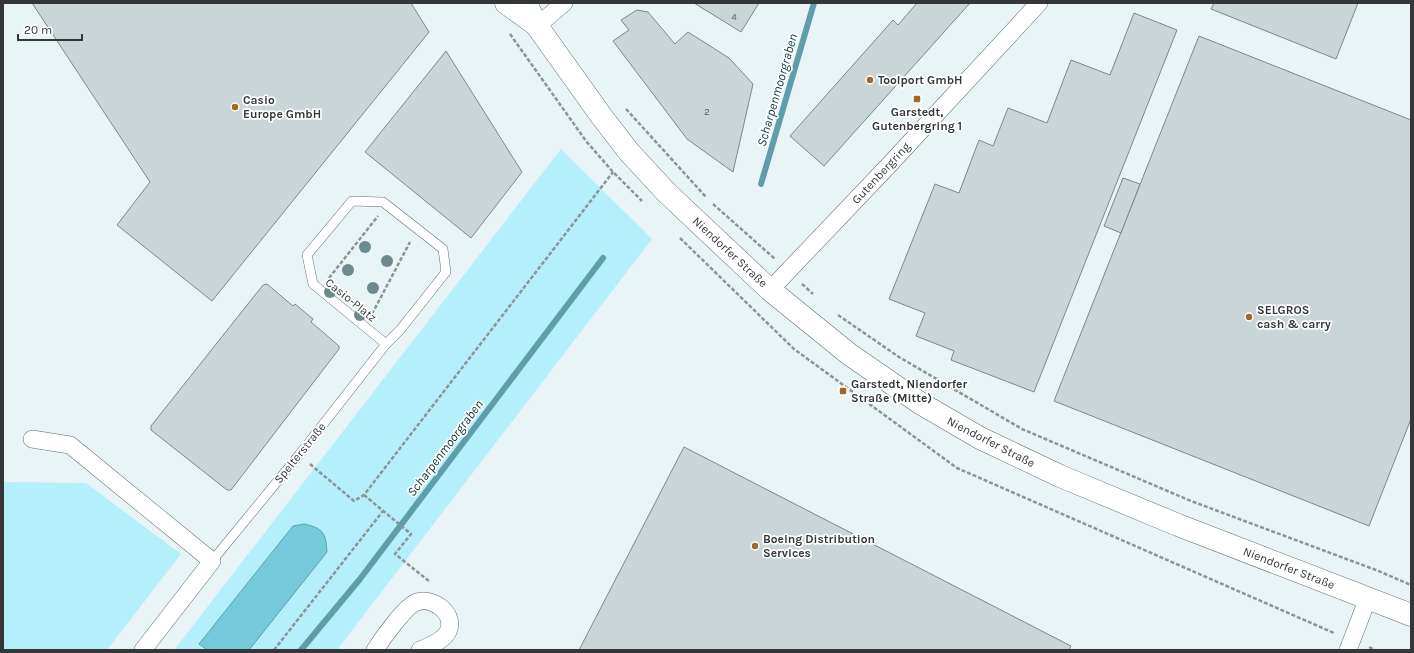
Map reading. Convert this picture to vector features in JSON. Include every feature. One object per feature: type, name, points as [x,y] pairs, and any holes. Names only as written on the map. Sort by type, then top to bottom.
[{"type":"main road","name":"Niendorfer Straße","points":[[506,3],[537,26]]},
{"type":"main road","name":"Niendorfer Straße","points":[[526,3],[537,26],[629,152],[667,193],[770,290],[849,354],[920,403],[980,438],[1060,476],[1178,525],[1411,615]]},
{"type":"street","points":[[537,26],[564,3]]},
{"type":"street","name":"Gutenbergring","points":[[770,290],[890,164],[1039,3]]},
{"type":"street","points":[[32,438],[70,445],[212,562]]},
{"type":"street","name":"Spelterstraße","points":[[143,650],[212,562]]},
{"type":"street","points":[[1348,650],[1368,598]]},
{"type":"street","points":[[375,650],[407,609],[417,602],[431,601],[441,607],[448,617],[450,628],[445,636],[432,645],[420,650]]},
{"type":"lane","name":"Casio-Platz","points":[[352,201],[383,202],[417,229],[443,249],[446,272],[400,330],[386,344],[313,284],[308,255],[352,201]]},
{"type":"lane","name":"Spelterstraße","points":[[212,562],[299,455],[386,344]]},
{"type":"path","points":[[624,107],[706,198]]},
{"type":"path","points":[[299,455],[354,501],[364,496],[613,172]]},
{"type":"path","points":[[712,203],[766,251]]},
{"type":"path","points":[[320,289],[387,205]]},
{"type":"path","points":[[365,327],[417,229]]},
{"type":"path","points":[[836,313],[899,357],[1022,429],[1191,501],[1411,585]]},
{"type":"path","points":[[364,496],[411,534],[395,554],[430,582]]},
{"type":"path","points":[[274,650],[383,511]]},
{"type":"shaded area","points":[[561,149],[652,239],[337,650],[174,650]]},
{"type":"shaded area","points":[[3,482],[86,483],[181,554],[107,650],[3,650]]},
{"type":"shaded area","points":[[304,524],[315,527],[322,532],[326,540],[327,552],[249,650],[207,650],[199,644],[293,526]]},
{"type":"building","name":"Casio Europe GmbH","points":[[32,3],[411,3],[429,32],[212,301],[117,225],[150,182]]},
{"type":"building","points":[[694,3],[759,3],[741,32]]},
{"type":"building","name":"Toolport GmbH","points":[[917,3],[970,3],[824,166],[790,136],[893,20],[898,25]]},
{"type":"building","points":[[1214,3],[1358,3],[1336,59],[1211,9]]},
{"type":"building","points":[[637,10],[648,12],[675,44],[688,32],[729,58],[753,84],[733,172],[687,139],[613,41],[629,30],[621,20]]},
{"type":"building","points":[[1134,13],[1177,30],[1034,392],[951,360],[954,351],[916,336],[925,313],[889,299],[935,184],[959,193],[979,140],[993,146],[1008,108],[1047,123],[1071,60],[1110,75]]},
{"type":"building","name":"SELGROS cash & carry","points":[[1199,36],[1411,120],[1411,419],[1369,526],[1054,401]]},
{"type":"building","points":[[446,51],[522,172],[471,238],[365,152]]},
{"type":"building","points":[[1123,178],[1140,184],[1121,233],[1104,226]]},
{"type":"building","points":[[267,284],[293,306],[295,304],[313,319],[311,322],[339,346],[339,349],[231,490],[227,490],[151,430],[151,426],[263,285]]},
{"type":"building","name":"Boeing Distribution Services","points":[[684,447],[1071,646],[1069,650],[579,650]]},
{"type":"waterway","name":"Scharpenmoorgraben","points":[[761,184],[814,3]]},
{"type":"waterway","name":"Scharpenmoorgraben","points":[[301,650],[360,579],[603,258]]},
{"type":"place","name":"Toolport GmbH","points":[[870,80]]},
{"type":"place","name":"Garstedt, Gutenbergring 1","points":[[917,99]]},
{"type":"place","name":"Casio Europe GmbH","points":[[235,107]]},
{"type":"place","name":"SELGROS cash & carry","points":[[1249,317]]},
{"type":"place","name":"Garstedt, Niendorfer Straße (Mitte)","points":[[843,391]]},
{"type":"place","name":"Boeing Distribution Services","points":[[755,546]]}]
